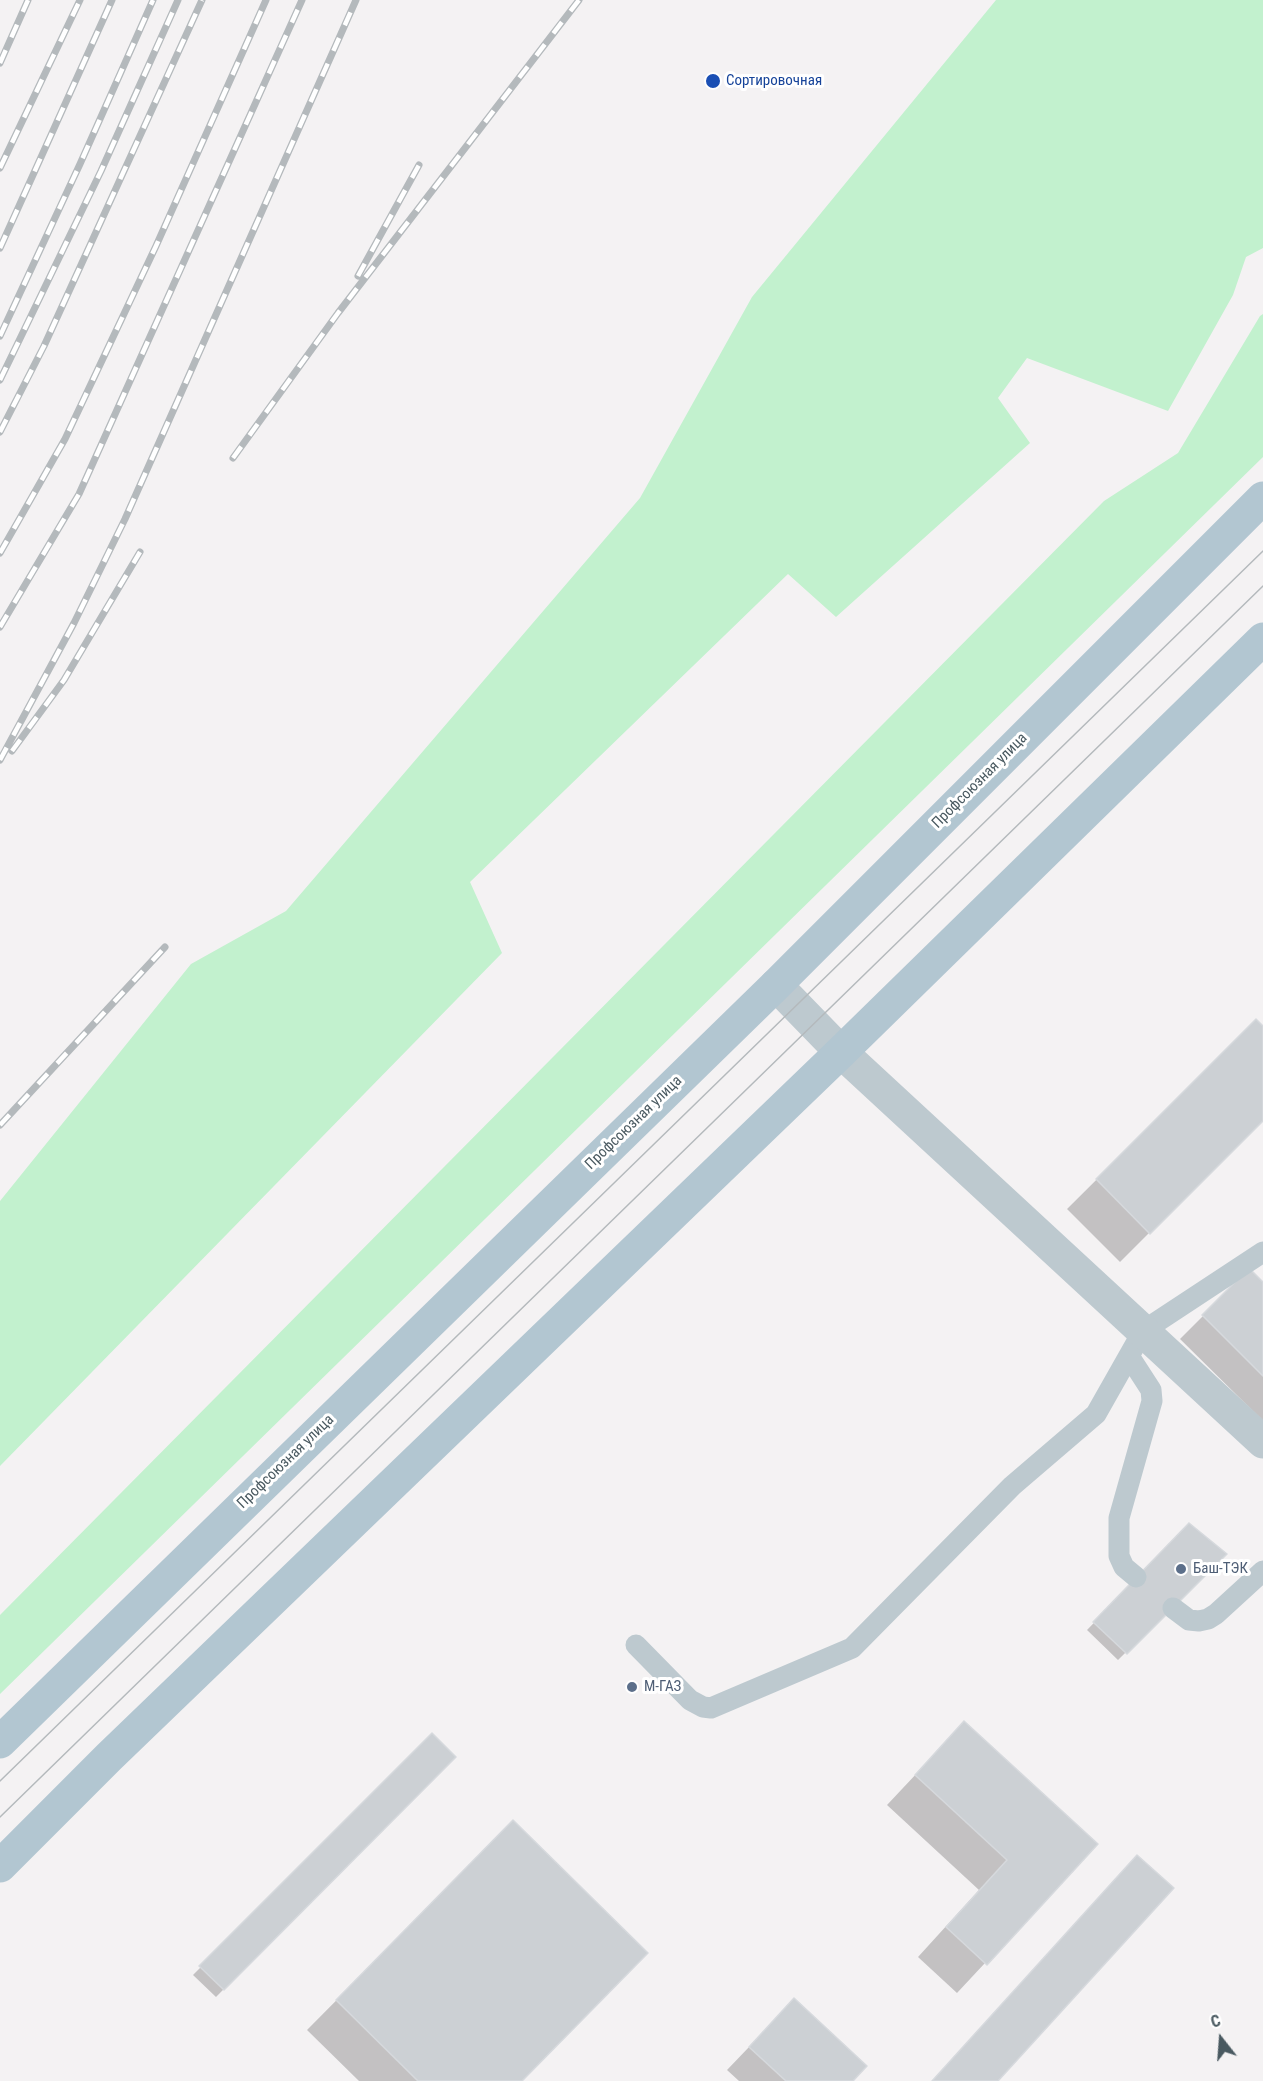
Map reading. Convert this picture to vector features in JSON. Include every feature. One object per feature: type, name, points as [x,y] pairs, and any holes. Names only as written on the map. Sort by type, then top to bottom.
[{"type":"main road","name":"Профсоюзная улица","points":[[0,1742],[776,985],[1263,498]]},
{"type":"main road","points":[[0,1866],[109,1757],[841,1052],[1263,639]]},
{"type":"street","points":[[776,985],[1136,1343],[1263,1442]]},
{"type":"lane","points":[[636,1645],[690,1700],[711,1708],[852,1648],[1012,1486],[1096,1414],[1136,1343],[1263,1252]]},
{"type":"lane","points":[[1136,1343],[1152,1396],[1152,1407],[1119,1518],[1119,1556],[1124,1567],[1136,1577]]},
{"type":"lane","points":[[1173,1608],[1190,1620],[1208,1619],[1263,1571]]},
{"type":"green space","points":[[996,0],[1263,0],[1263,248],[1246,257],[1233,295],[1168,411],[1027,358],[998,398],[1030,443],[836,617],[788,574],[470,882],[502,953],[0,1466],[0,1201],[191,964],[286,911],[640,498],[752,297]]},
{"type":"green space","points":[[1263,314],[1263,457],[0,1694],[0,1615],[1104,501],[1178,453]]},
{"type":"building","points":[[1256,1019],[1263,1026],[1263,1121],[1150,1234],[1096,1179]]},
{"type":"building","points":[[1249,1268],[1263,1282],[1263,1376],[1202,1315]]},
{"type":"building","points":[[1189,1523],[1227,1554],[1127,1654],[1093,1622]]},
{"type":"building","points":[[964,1721],[1098,1844],[987,1965],[946,1927],[1007,1860],[915,1775]]},
{"type":"building","points":[[432,1733],[456,1757],[224,1990],[199,1966]]},
{"type":"building","points":[[513,1820],[648,1953],[522,2081],[418,2081],[336,2000]]},
{"type":"building","points":[[1137,1855],[1174,1888],[998,2081],[932,2081]]},
{"type":"building","points":[[794,1998],[867,2066],[853,2081],[786,2081],[749,2047]]},
{"type":"tram line","points":[[0,1781],[1263,551]]},
{"type":"tram line","points":[[0,1817],[1263,586]]},
{"type":"railway","points":[[0,63],[28,0]]},
{"type":"railway","points":[[0,168],[80,0]]},
{"type":"railway","points":[[0,248],[112,0]]},
{"type":"railway","points":[[0,336],[153,0]]},
{"type":"railway","points":[[0,380],[101,171],[178,0]]},
{"type":"railway","points":[[0,432],[44,346],[202,0]]},
{"type":"railway","points":[[0,553],[65,439],[156,246],[266,0]]},
{"type":"railway","points":[[0,627],[79,494],[302,0]]},
{"type":"railway","points":[[0,760],[74,623],[125,519],[356,0]]},
{"type":"railway","points":[[233,458],[338,313],[579,0]]},
{"type":"railway","points":[[358,276],[419,165]]},
{"type":"railway","points":[[12,751],[64,680],[140,552]]},
{"type":"railway","points":[[0,1125],[165,947]]},
{"type":"place","name":"Сортировочная","points":[[713,81]]},
{"type":"place","name":"Баш-ТЭК","points":[[1181,1569]]},
{"type":"place","name":"М-ГАЗ","points":[[632,1687]]}]
